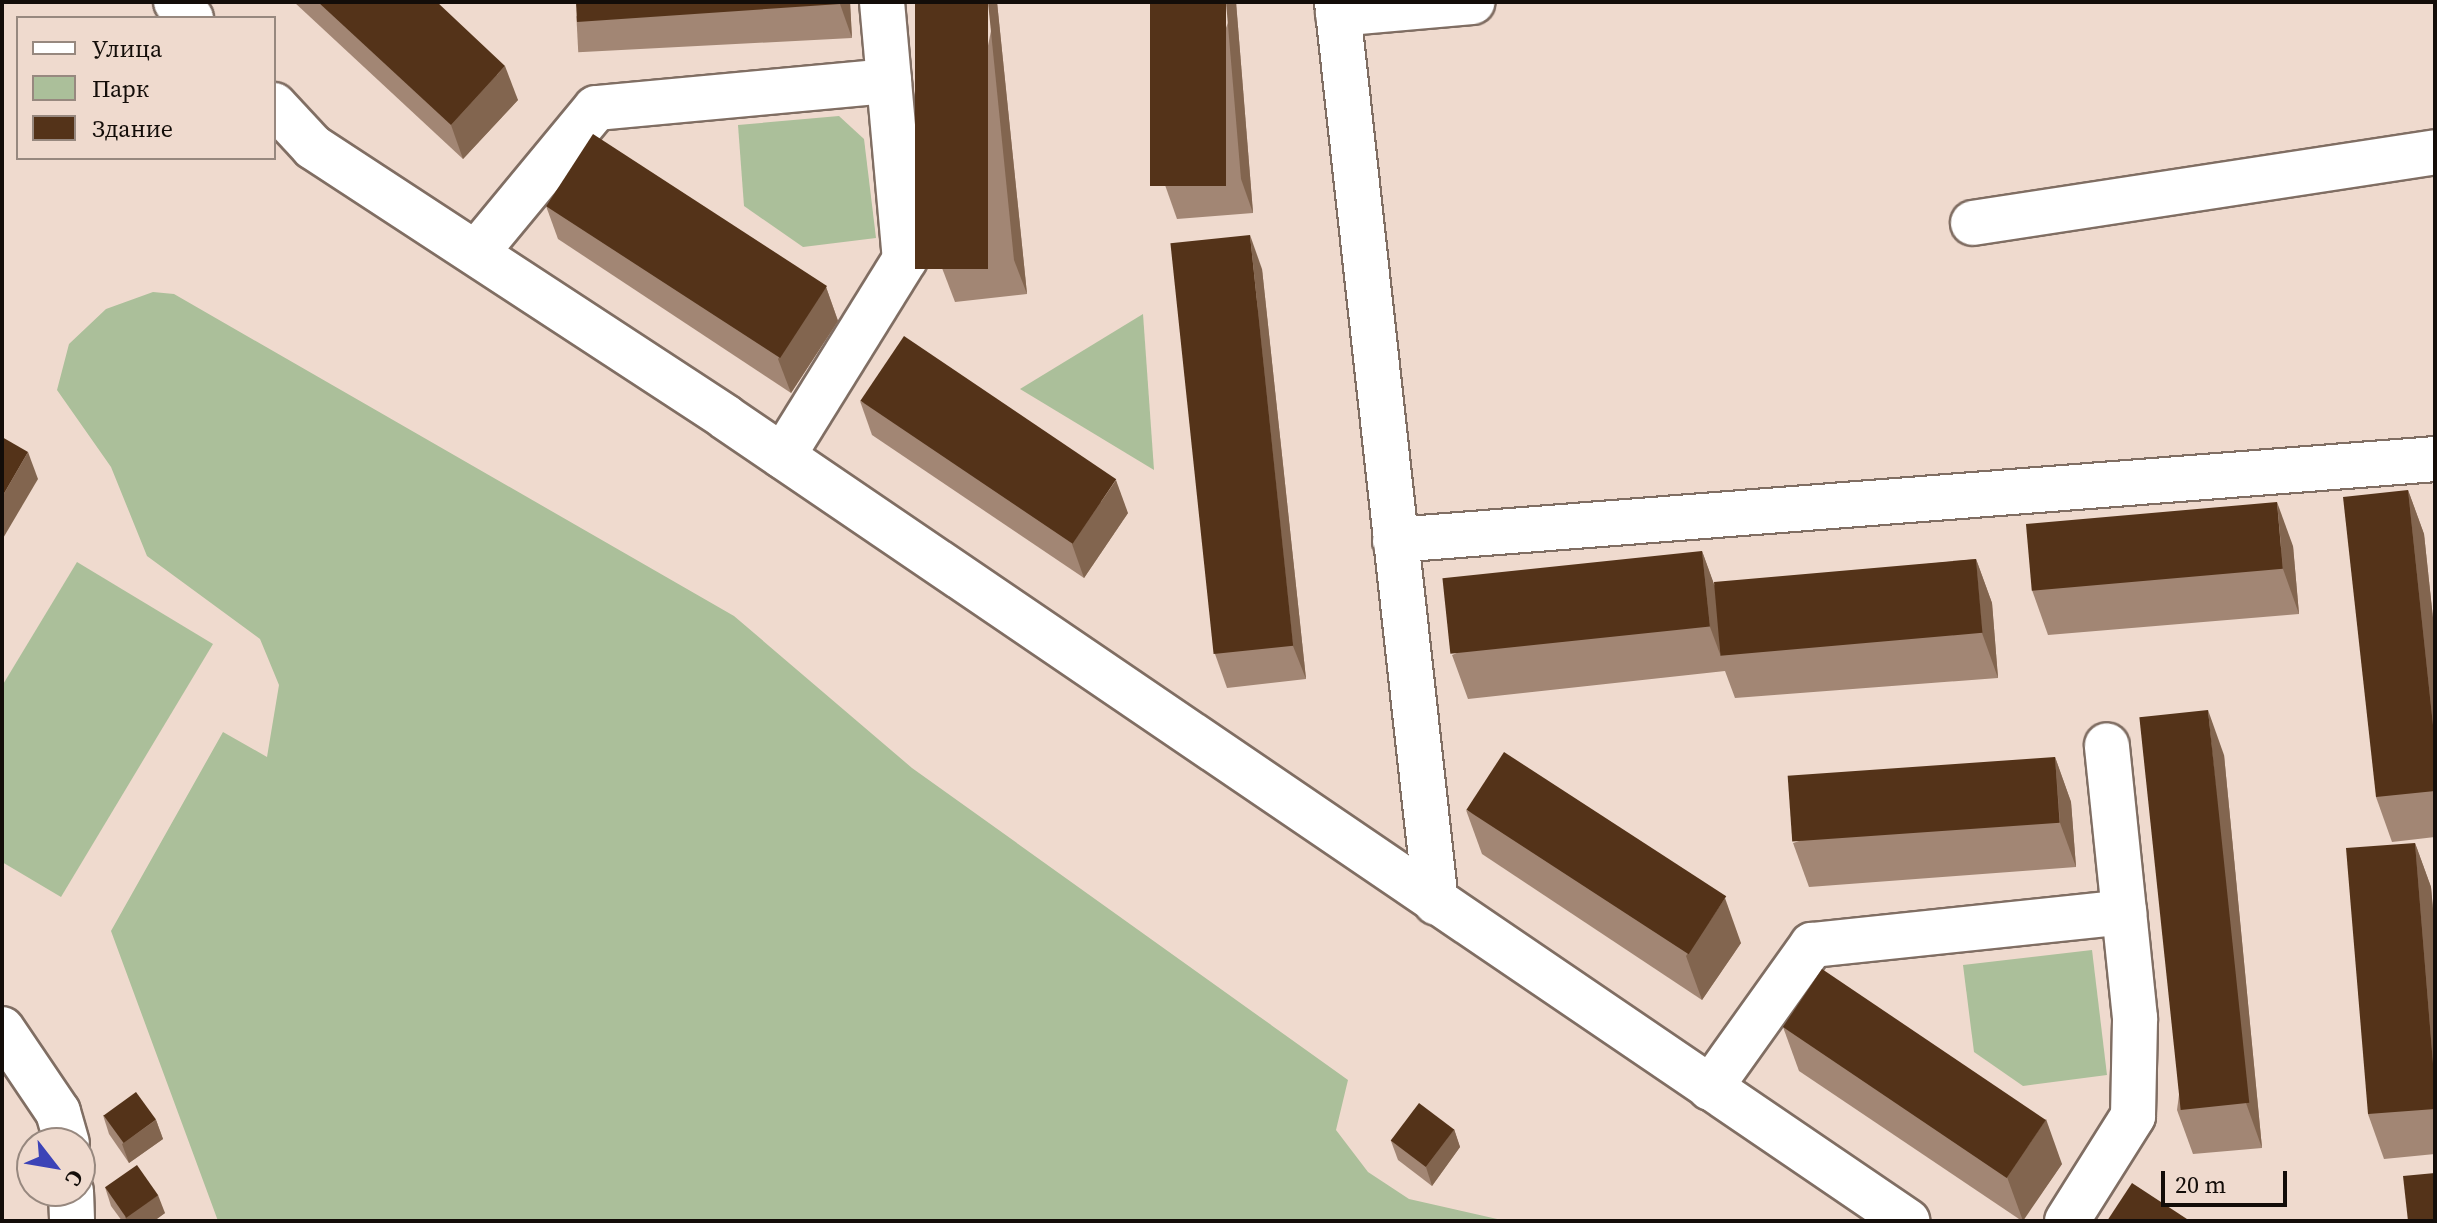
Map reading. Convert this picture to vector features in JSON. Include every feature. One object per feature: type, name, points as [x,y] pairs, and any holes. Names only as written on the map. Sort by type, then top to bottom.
[{"type":"lane","points":[[783,456],[905,259],[882,2]]},
{"type":"lane","points":[[1436,903],[1338,8],[1472,2]]},
{"type":"lane","points":[[476,253],[596,108],[889,81]]},
{"type":"lane","points":[[276,107],[313,147],[783,456],[1907,1221]]},
{"type":"lane","points":[[1973,223],[2435,152]]},
{"type":"lane","points":[[1395,540],[2435,459]]},
{"type":"lane","points":[[2067,1221],[2133,1116],[2135,1018],[2107,745]]},
{"type":"lane","points":[[1710,1088],[1812,945],[2124,912]]},
{"type":"lane","points":[[2,1029],[58,1112],[62,1127]]},
{"type":"green space","points":[[839,116],[864,139],[876,238],[803,247],[744,206],[738,125]]},
{"type":"green space","points":[[153,292],[174,294],[734,616],[912,768],[1348,1080],[1336,1130],[1368,1172],[1409,1199],[1506,1221],[218,1221],[111,931],[223,732],[267,757],[279,685],[260,639],[147,556],[111,467],[57,390],[69,344],[106,309]]},
{"type":"green space","points":[[1143,314],[1154,470],[1020,389]]},
{"type":"green space","points":[[77,562],[213,644],[61,897],[2,862],[2,686]]},
{"type":"green space","points":[[2092,950],[2107,1075],[2023,1086],[1974,1052],[1963,965]]},
{"type":"building","points":[[318,2],[437,2],[505,66],[451,125]]},
{"type":"building","points":[[576,2],[840,2],[840,4],[577,22]]},
{"type":"building","points":[[915,2],[988,2],[988,269],[915,269]]},
{"type":"building","points":[[1150,2],[1226,2],[1226,186],[1150,186]]},
{"type":"building","points":[[593,134],[827,286],[780,358],[546,206]]},
{"type":"building","points":[[1250,235],[1293,646],[1214,654],[1170,243]]},
{"type":"building","points":[[904,336],[1116,479],[1073,544],[860,401]]},
{"type":"building","points":[[2,437],[28,452],[2,497]]},
{"type":"building","points":[[2408,490],[2435,744],[2435,791],[2376,797],[2343,497]]},
{"type":"building","points":[[2277,502],[2283,569],[2032,591],[2026,524]]},
{"type":"building","points":[[1702,551],[1710,627],[1450,654],[1442,578]]},
{"type":"building","points":[[1976,559],[1982,633],[1720,656],[1714,582]]},
{"type":"building","points":[[2208,710],[2249,1103],[2181,1110],[2139,717]]},
{"type":"building","points":[[1504,752],[1726,896],[1689,954],[1466,810]]},
{"type":"building","points":[[2055,757],[2060,823],[1792,842],[1788,776]]},
{"type":"building","points":[[2415,843],[2435,1109],[2368,1114],[2346,848]]},
{"type":"building","points":[[1822,969],[2046,1120],[2007,1178],[1783,1027]]},
{"type":"building","points":[[136,1092],[156,1120],[124,1143],[104,1116]]},
{"type":"building","points":[[1419,1103],[1454,1129],[1426,1167],[1391,1141]]},
{"type":"building","points":[[137,1165],[158,1195],[126,1218],[105,1187]]},
{"type":"building","points":[[2435,1173],[2435,1221],[2408,1221],[2403,1176]]},
{"type":"building","points":[[2132,1183],[2190,1221],[2107,1221]]}]
